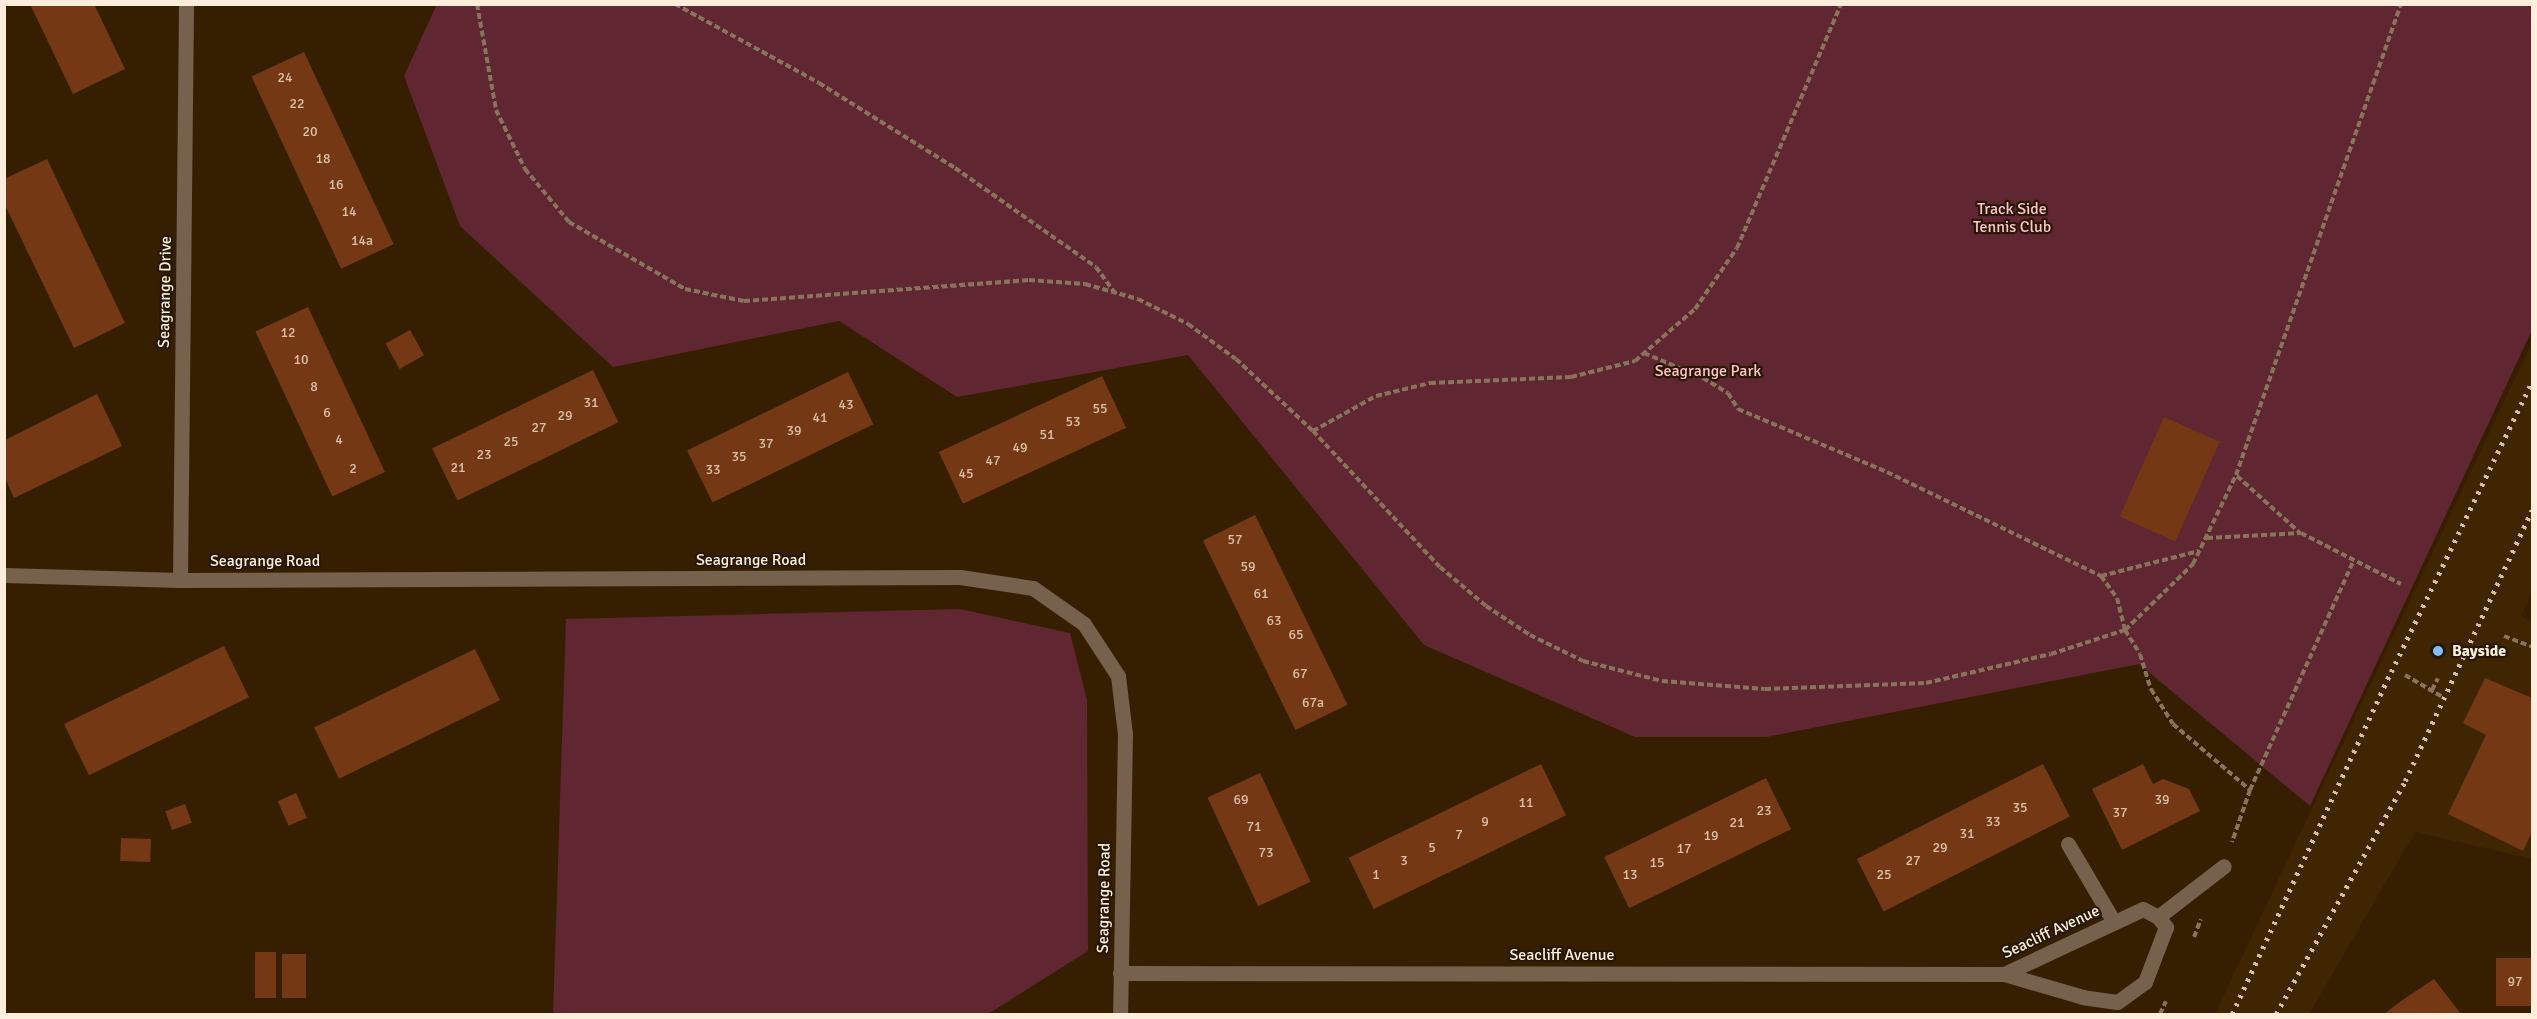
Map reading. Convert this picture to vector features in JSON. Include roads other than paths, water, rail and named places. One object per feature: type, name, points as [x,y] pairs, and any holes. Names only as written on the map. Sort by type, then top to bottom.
[{"type":"street","name":"Seagrange Drive","points":[[180,580],[186,4]]},
{"type":"street","name":"Seagrange Road","points":[[4,575],[180,580],[960,577],[1033,588],[1084,624],[1118,676],[1125,734],[1120,1014]]},
{"type":"street","name":"Seacliff Avenue","points":[[2068,844],[2114,922]]},
{"type":"street","points":[[2158,917],[2224,866]]},
{"type":"street","name":"Seacliff Avenue","points":[[1120,973],[2004,974],[2119,1008],[2145,982],[2166,927],[2158,917],[2143,909],[2004,974]]},
{"type":"railway","points":[[2232,1014],[2391,672],[2532,382]]},
{"type":"railway","points":[[2276,1014],[2405,781],[2532,510]]},
{"type":"place","name":"Bayside","points":[[2438,651]]},
{"type":"park label","name":"Track Side Tennis Club","points":[[2012,218]]},
{"type":"park label","name":"Seagrange Park","points":[[1708,371]]}]
